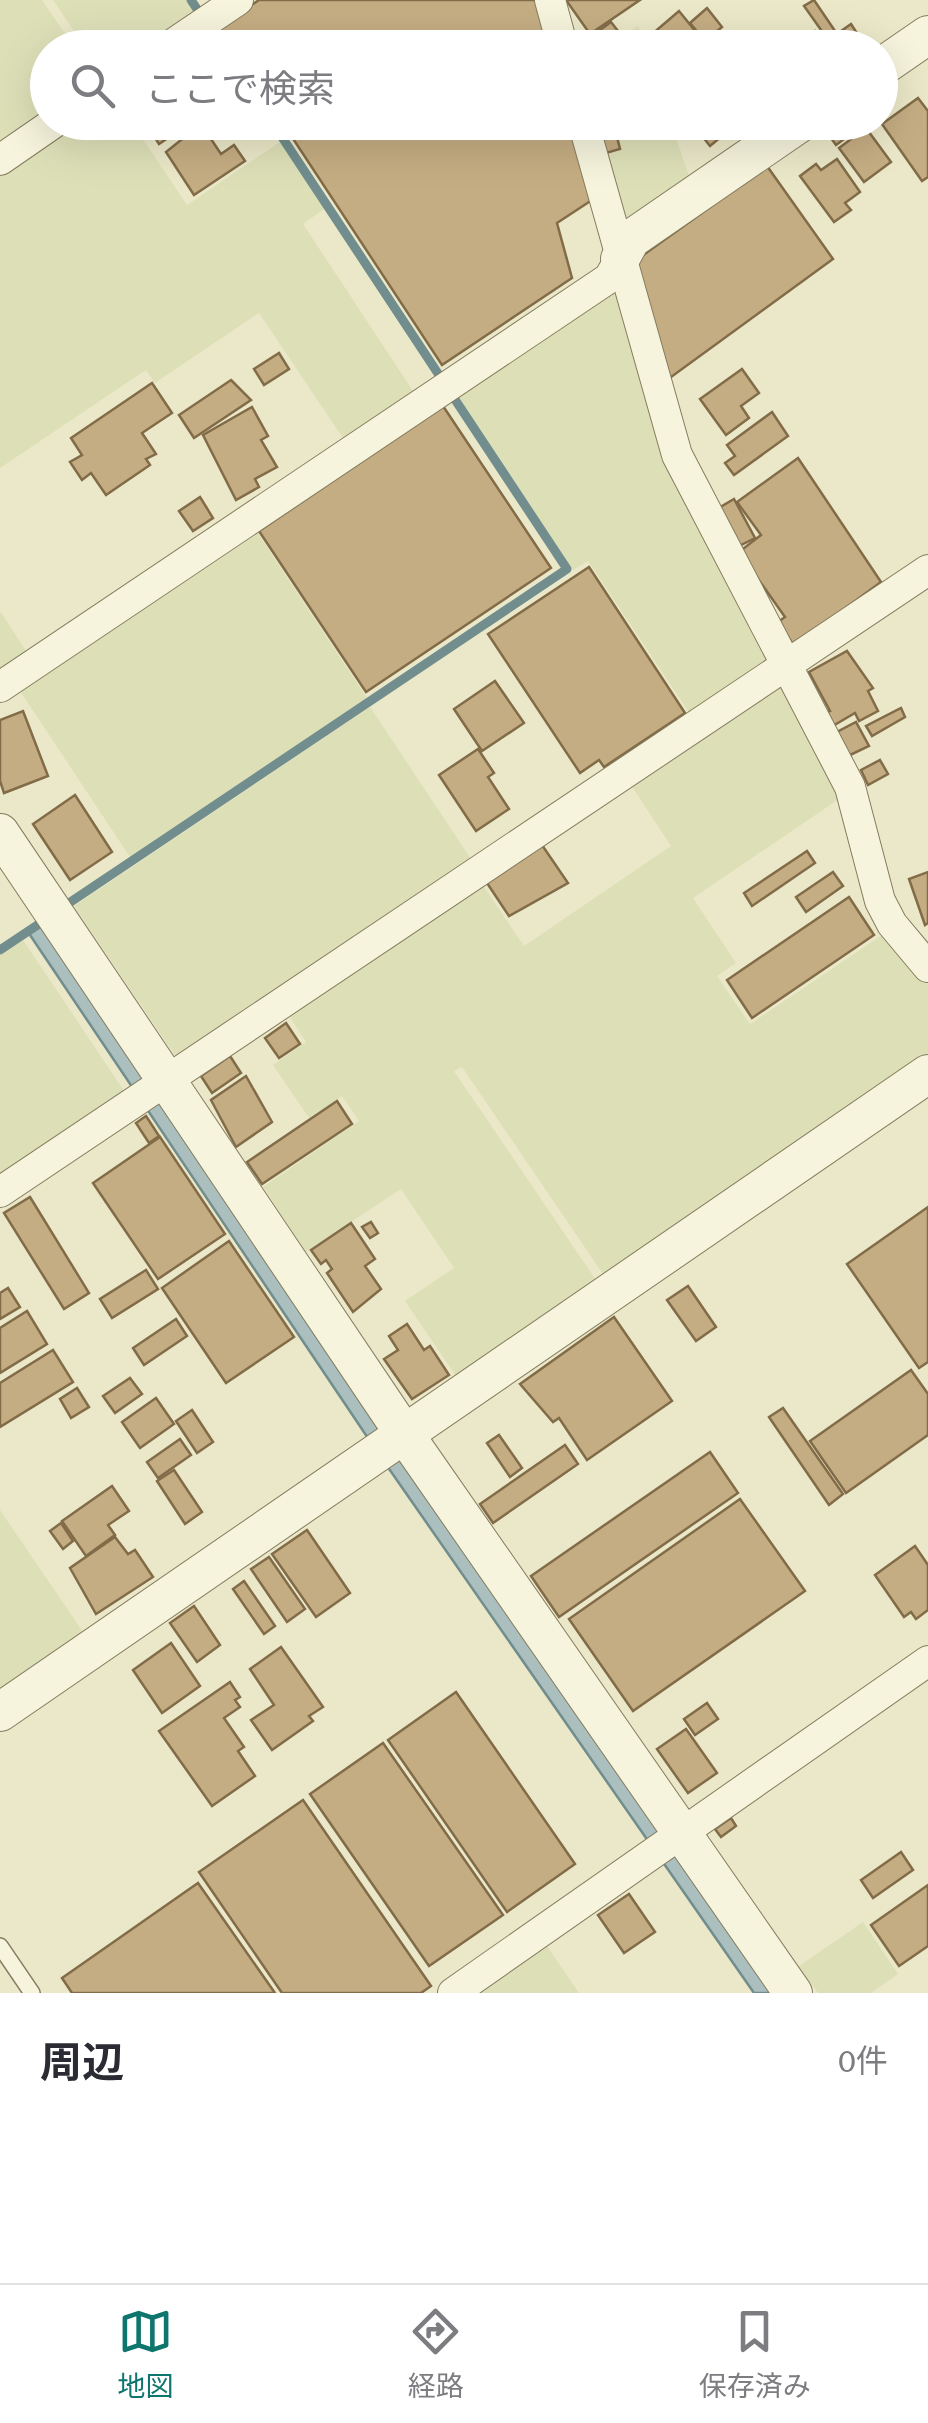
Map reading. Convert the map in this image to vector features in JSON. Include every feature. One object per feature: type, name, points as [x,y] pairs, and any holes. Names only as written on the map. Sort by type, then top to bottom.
[{"type":"street","points":[[194,30],[238,0]]},
{"type":"street","points":[[550,0],[558,30]]},
{"type":"street","points":[[898,56],[928,35]]},
{"type":"street","points":[[0,160],[30,139]]},
{"type":"street","points":[[589,140],[677,455],[850,787],[880,901],[892,924],[928,967]]},
{"type":"street","points":[[0,686],[609,278],[632,239],[775,140]]},
{"type":"street","points":[[0,1192],[928,570]]},
{"type":"street","points":[[0,833],[153,1090],[390,1445],[668,1843],[793,1993]]},
{"type":"street","points":[[0,1712],[928,1074]]},
{"type":"street","points":[[453,1993],[928,1661]]},
{"type":"lane","points":[[0,1946],[32,1993]]},
{"type":"green space","points":[[0,0],[42,0],[62,30],[30,30],[30,126],[0,146]]},
{"type":"green space","points":[[53,0],[186,0],[196,15],[173,30],[73,30]]},
{"type":"green space","points":[[50,140],[143,140],[187,205],[280,142],[324,209],[303,224],[415,394],[345,441],[259,313],[155,383],[146,370],[0,468],[0,173]]},
{"type":"green space","points":[[600,140],[677,140],[690,179],[627,223]]},
{"type":"green space","points":[[610,291],[618,294],[769,657],[766,667],[692,717],[588,561],[573,570],[457,394]]},
{"type":"green space","points":[[255,529],[367,698],[130,857],[18,688]]},
{"type":"green space","points":[[0,611],[28,654],[0,673]]},
{"type":"green space","points":[[777,687],[786,689],[842,797],[693,898],[736,963],[717,976],[750,1024],[885,933],[928,985],[928,1055],[605,1277],[462,1067],[454,1071],[598,1283],[458,1379],[405,1301],[454,1268],[401,1189],[306,1252],[263,1187],[359,1121],[342,1096],[309,1118],[273,1065],[306,1042],[288,1014],[482,884],[524,946],[671,846],[631,785]]},
{"type":"green space","points":[[370,707],[473,862],[183,1056],[174,1054],[74,906]]},
{"type":"green space","points":[[23,940],[126,1094],[0,1178],[0,955]]},
{"type":"green space","points":[[0,1510],[85,1635],[0,1693]]},
{"type":"green space","points":[[863,1922],[898,1974],[871,1993],[818,1993],[799,1966]]},
{"type":"green space","points":[[545,1943],[579,1993],[473,1993]]},
{"type":"shaded area","points":[[39,924],[771,1993],[754,1993],[378,1453],[28,932]]},
{"type":"building","points":[[259,0],[538,0],[546,30],[221,30],[219,27]]},
{"type":"building","points":[[566,0],[640,0],[596,30],[587,30]]},
{"type":"building","points":[[814,0],[834,30],[821,30],[804,6]]},
{"type":"building","points":[[707,8],[722,27],[696,30],[690,23]]},
{"type":"building","points":[[679,11],[694,30],[657,30]]},
{"type":"building","points":[[611,22],[617,30],[600,30]]},
{"type":"building","points":[[918,98],[928,111],[928,177],[922,181],[893,140],[898,140],[898,112]]},
{"type":"building","points":[[181,140],[212,140],[221,154],[234,145],[245,161],[194,195],[166,152]]},
{"type":"building","points":[[294,140],[576,140],[592,200],[557,223],[572,278],[442,365]]},
{"type":"building","points":[[603,140],[618,140],[620,149],[606,153]]},
{"type":"building","points":[[850,140],[875,140],[891,162],[864,182],[839,148]]},
{"type":"building","points":[[837,159],[860,192],[845,203],[851,210],[834,222],[800,176],[816,164],[821,170]]},
{"type":"building","points":[[767,166],[833,259],[667,380],[635,261]]},
{"type":"building","points":[[279,353],[289,369],[264,385],[254,369]]},
{"type":"building","points":[[742,369],[759,393],[741,406],[749,418],[726,435],[700,399]]},
{"type":"building","points":[[231,380],[251,400],[194,438],[179,415]]},
{"type":"building","points":[[152,383],[172,413],[142,433],[156,454],[146,459],[150,465],[106,495],[91,473],[82,480],[70,462],[82,455],[71,438]]},
{"type":"building","points":[[443,406],[551,568],[366,692],[259,531]]},
{"type":"building","points":[[252,407],[268,436],[261,440],[277,467],[255,479],[259,487],[236,500],[203,435]]},
{"type":"building","points":[[772,412],[788,436],[734,475],[725,463],[735,456],[727,445]]},
{"type":"building","points":[[798,458],[881,582],[794,646],[778,622],[785,617],[739,552],[761,535],[737,502]]},
{"type":"building","points":[[200,497],[213,518],[193,531],[179,511]]},
{"type":"building","points":[[734,499],[755,538],[737,547],[717,509]]},
{"type":"building","points":[[589,567],[685,713],[604,767],[599,760],[580,773],[488,634]]},
{"type":"building","points":[[847,651],[873,688],[868,691],[878,711],[859,721],[855,713],[831,727],[824,713],[830,711],[809,672]]},
{"type":"building","points":[[495,681],[524,723],[482,751],[454,709]]},
{"type":"building","points":[[901,708],[905,717],[872,736],[866,726]]},
{"type":"building","points":[[23,711],[48,776],[4,793],[0,781],[0,720]]},
{"type":"building","points":[[856,722],[869,746],[848,756],[835,733]]},
{"type":"building","points":[[478,749],[494,773],[488,777],[509,809],[476,831],[439,775]]},
{"type":"building","points":[[880,760],[888,774],[868,785],[861,770]]},
{"type":"building","points":[[75,795],[112,852],[70,880],[33,824]]},
{"type":"building","points":[[542,845],[568,883],[509,916],[487,883]]},
{"type":"building","points":[[807,851],[815,863],[752,906],[744,893]]},
{"type":"building","points":[[833,872],[843,886],[806,912],[796,897]]},
{"type":"building","points":[[928,872],[928,923],[925,925],[909,879]]},
{"type":"building","points":[[849,897],[874,935],[752,1018],[727,980]]},
{"type":"building","points":[[286,1023],[300,1044],[279,1058],[265,1038]]},
{"type":"building","points":[[230,1056],[241,1073],[212,1093],[201,1076]]},
{"type":"building","points":[[246,1076],[272,1122],[236,1147],[211,1100]]},
{"type":"building","points":[[337,1101],[352,1124],[262,1184],[247,1162]]},
{"type":"building","points":[[146,1116],[159,1136],[149,1143],[136,1123]]},
{"type":"building","points":[[160,1137],[225,1234],[158,1279],[93,1183]]},
{"type":"building","points":[[30,1197],[89,1293],[64,1309],[4,1213]]},
{"type":"building","points":[[928,1207],[928,1362],[919,1368],[847,1264]]},
{"type":"building","points":[[371,1222],[378,1233],[370,1238],[362,1227]]},
{"type":"building","points":[[351,1223],[375,1259],[365,1266],[381,1289],[353,1312],[327,1273],[332,1269],[326,1260],[321,1264],[311,1250]]},
{"type":"building","points":[[229,1241],[294,1337],[226,1383],[162,1288]]},
{"type":"building","points":[[146,1270],[158,1289],[112,1318],[100,1299]]},
{"type":"building","points":[[688,1286],[716,1327],[696,1341],[667,1300]]},
{"type":"building","points":[[8,1288],[20,1307],[0,1319],[0,1293]]},
{"type":"building","points":[[27,1311],[47,1344],[0,1373],[0,1328]]},
{"type":"building","points":[[614,1317],[672,1401],[587,1460],[559,1418],[553,1422],[520,1384]]},
{"type":"building","points":[[176,1319],[187,1336],[144,1365],[133,1348]]},
{"type":"building","points":[[407,1324],[424,1350],[430,1346],[449,1375],[412,1399],[384,1359],[398,1350],[389,1336]]},
{"type":"building","points":[[53,1350],[73,1382],[0,1427],[0,1383]]},
{"type":"building","points":[[911,1370],[928,1394],[928,1435],[846,1493],[810,1441]]},
{"type":"building","points":[[130,1378],[142,1394],[115,1413],[103,1396]]},
{"type":"building","points":[[77,1388],[89,1407],[71,1418],[60,1399]]},
{"type":"building","points":[[156,1398],[174,1424],[140,1448],[122,1422]]},
{"type":"building","points":[[783,1408],[843,1494],[829,1505],[769,1417]]},
{"type":"building","points":[[192,1410],[213,1442],[197,1453],[176,1421]]},
{"type":"building","points":[[499,1435],[522,1468],[510,1477],[487,1443]]},
{"type":"building","points":[[180,1439],[191,1455],[158,1478],[147,1462]]},
{"type":"building","points":[[565,1445],[578,1464],[493,1523],[480,1504]]},
{"type":"building","points":[[710,1452],[738,1493],[559,1617],[531,1576]]},
{"type":"building","points":[[174,1470],[202,1512],[185,1524],[157,1481]]},
{"type":"building","points":[[112,1486],[129,1511],[108,1525],[115,1535],[86,1556],[62,1521]]},
{"type":"building","points":[[740,1499],[805,1591],[633,1711],[569,1619]]},
{"type":"building","points":[[61,1523],[73,1541],[63,1549],[50,1531]]},
{"type":"building","points":[[307,1530],[350,1593],[316,1617],[272,1554]]},
{"type":"building","points":[[115,1537],[128,1554],[135,1550],[153,1577],[96,1614],[70,1568]]},
{"type":"building","points":[[915,1546],[928,1565],[928,1610],[916,1619],[911,1612],[904,1617],[875,1575]]},
{"type":"building","points":[[269,1557],[305,1609],[287,1622],[251,1569]]},
{"type":"building","points":[[244,1581],[275,1626],[264,1634],[233,1589]]},
{"type":"building","points":[[194,1606],[220,1645],[197,1662],[170,1623]]},
{"type":"building","points":[[171,1643],[200,1686],[162,1713],[133,1670]]},
{"type":"building","points":[[281,1647],[323,1707],[309,1716],[313,1721],[272,1750],[251,1720],[274,1705],[250,1669]]},
{"type":"building","points":[[230,1682],[240,1697],[235,1700],[240,1707],[224,1718],[244,1747],[238,1751],[255,1776],[212,1806],[159,1731]]},
{"type":"building","points":[[456,1692],[575,1864],[507,1912],[388,1740]]},
{"type":"building","points":[[707,1703],[718,1719],[695,1735],[684,1719]]},
{"type":"building","points":[[686,1729],[717,1773],[688,1793],[657,1749]]},
{"type":"building","points":[[383,1743],[503,1915],[429,1966],[310,1794]]},
{"type":"building","points":[[303,1800],[431,1986],[421,1993],[282,1993],[199,1872]]},
{"type":"building","points":[[731,1818],[736,1826],[721,1837],[715,1829]]},
{"type":"building","points":[[901,1852],[913,1870],[873,1898],[861,1880]]},
{"type":"building","points":[[198,1883],[275,1993],[72,1993],[62,1978]]},
{"type":"building","points":[[928,1885],[928,1946],[899,1966],[871,1925]]},
{"type":"building","points":[[629,1894],[655,1932],[624,1953],[598,1915]]},
{"type":"waterway","points":[[191,0],[199,12]]},
{"type":"waterway","points":[[284,140],[439,375]]},
{"type":"waterway","points":[[69,903],[567,569],[454,398]]},
{"type":"waterway","points":[[0,950],[39,924]]}]
